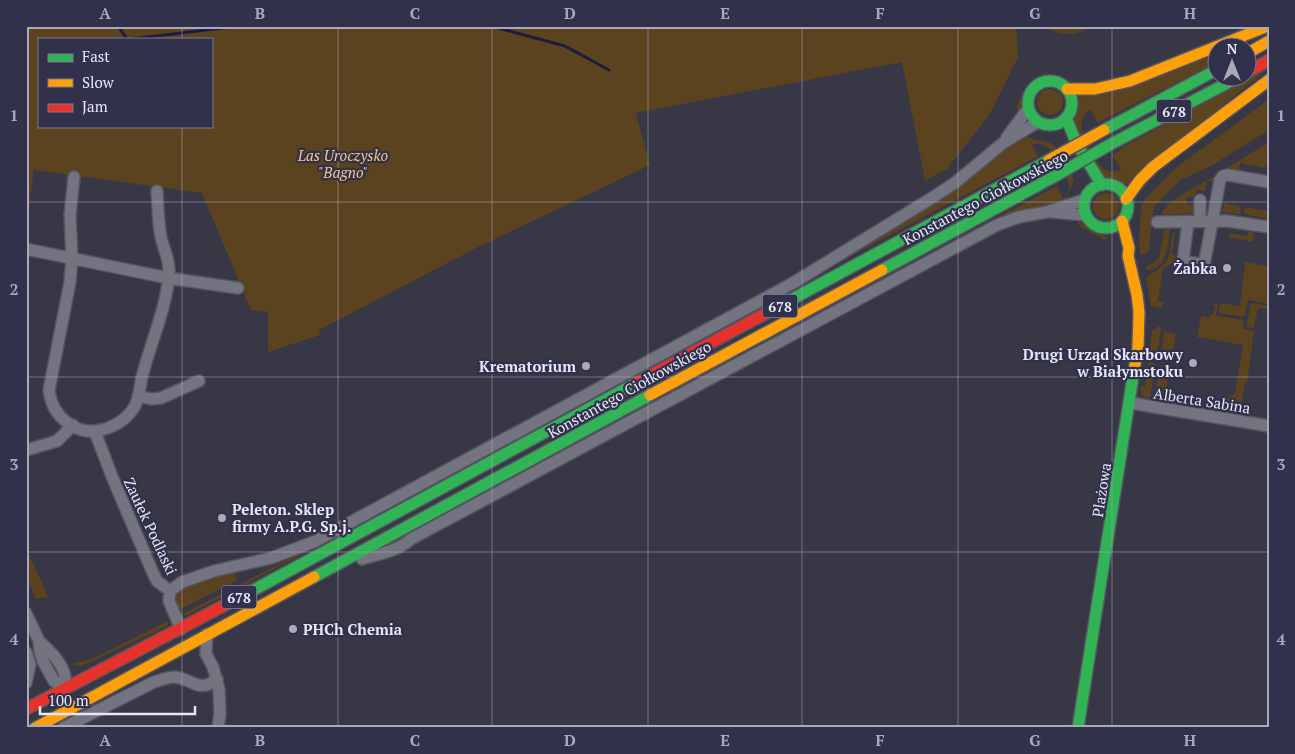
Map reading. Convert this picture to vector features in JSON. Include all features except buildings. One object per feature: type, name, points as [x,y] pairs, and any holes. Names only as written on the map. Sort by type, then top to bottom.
[{"type":"main road","points":[[1067,89],[1095,89],[1130,81],[1268,26]]},
{"type":"main road","points":[[1258,47],[1269,41]]},
{"type":"main road","points":[[1258,66],[1269,60]]},
{"type":"main road","name":"Konstantego Ciołkowskiego","points":[[26,710],[181,629],[1208,74]]},
{"type":"main road","points":[[1126,199],[1140,180],[1153,167],[1269,80]]},
{"type":"main road","points":[[1042,82],[1056,82],[1067,89],[1071,96],[1072,104],[1066,118],[1054,125],[1046,125],[1038,122],[1032,116],[1028,109],[1028,98],[1033,89],[1042,82]]},
{"type":"main road","name":"Konstantego Ciołkowskiego","points":[[35,728],[1058,175],[1111,144],[1219,88]]},
{"type":"main road","points":[[1066,118],[1074,139],[1089,166],[1102,184]]},
{"type":"main road","points":[[1054,125],[1065,141],[1087,195],[1085,215],[1094,225],[1108,228],[1119,225],[1128,207],[1123,192],[1110,185],[1102,184],[1087,195]]},
{"type":"main road","name":"Plażowa","points":[[1078,728],[1138,348],[1139,312],[1136,288],[1122,221]]},
{"type":"main road","name":"Plażowa","points":[[1108,228],[1122,251],[1128,256]]},
{"type":"main road","points":[[64,689],[73,707]]},
{"type":"street","points":[[1003,143],[1028,109]]},
{"type":"street","points":[[170,591],[174,586],[182,582],[214,571],[270,558],[316,541],[557,412],[793,283],[935,196],[956,182],[1003,143],[1038,122]]},
{"type":"street","points":[[1200,221],[1223,176],[1228,174],[1269,182]]},
{"type":"street","points":[[74,178],[70,215],[72,258],[68,299],[48,390],[58,415],[73,426],[86,431],[95,432],[112,426],[121,420],[134,407],[138,396],[163,305],[168,278],[169,267],[160,230],[157,191]]},
{"type":"street","points":[[334,566],[406,544],[411,539],[561,457],[997,225],[1019,217],[1047,212],[1087,195]]},
{"type":"street","points":[[1200,200],[1200,221]]},
{"type":"street","points":[[1047,212],[1085,215]]},
{"type":"street","points":[[1157,222],[1226,221],[1269,227]]},
{"type":"street","points":[[26,249],[168,278],[238,288]]},
{"type":"street","points":[[138,396],[151,399],[162,398],[199,381]]},
{"type":"street","name":"Alberta Sabina","points":[[1130,403],[1269,426]]},
{"type":"street","points":[[30,449],[57,441],[73,426]]},
{"type":"street","name":"Zaułek Podlaski","points":[[95,432],[157,581],[170,591],[169,601],[181,629]]},
{"type":"street","points":[[26,614],[39,641],[50,651],[65,676],[64,689]]},
{"type":"street","points":[[207,634],[206,654],[217,679],[220,698],[218,728]]},
{"type":"street","points":[[186,646],[206,654]]},
{"type":"street","points":[[26,652],[30,664],[27,682]]},
{"type":"street","points":[[63,728],[167,678],[177,678],[204,686],[210,685],[217,679]]},
{"type":"green space","name":"Las Uroczysko \"Bagno\"","points":[[26,26],[1016,26],[1018,57],[990,114],[947,169],[925,181],[902,62],[636,113],[650,165],[478,247],[319,330],[320,335],[268,352],[268,312],[251,310],[202,193],[34,170],[26,227]]},
{"type":"green space","points":[[1041,26],[1091,26],[1078,33],[1066,34]]},
{"type":"green space","points":[[1208,56],[1208,67],[1097,123],[1091,109],[1086,114],[1083,119],[1082,129],[1097,160],[1105,169],[1119,171],[1121,170],[1112,155],[1120,151],[1119,149],[1232,88],[1244,88],[1124,186],[1105,177],[1074,123],[1077,98]]},
{"type":"green space","points":[[1269,68],[1258,77],[1258,74]]},
{"type":"green space","points":[[1048,73],[1030,85],[1020,113],[1016,107],[1025,90],[1036,78]]},
{"type":"green space","points":[[1050,89],[1059,93],[1063,102],[1059,111],[1050,115],[1041,111],[1037,102],[1041,93]]},
{"type":"green space","points":[[1269,99],[1269,130],[1211,166],[1180,180],[1155,206],[1149,250],[1146,254],[1140,254],[1141,207],[1146,198],[1173,170]]},
{"type":"green space","points":[[1025,135],[1055,146],[1074,180],[1066,200],[1017,212],[989,222],[1057,186],[1063,199],[1065,198],[1069,190],[1069,183],[1055,156],[1045,146],[1039,144],[1032,145],[1038,156],[828,268],[939,200]]},
{"type":"green space","points":[[1269,142],[1269,164],[1266,163],[1265,168],[1240,163],[1239,171],[1228,170],[1214,181],[1207,181],[1205,191],[1197,190],[1195,198],[1188,196],[1186,204],[1194,205],[1194,213],[1171,214],[1171,217],[1165,216],[1162,212],[1172,201],[1184,193]]},
{"type":"green space","points":[[1106,193],[1115,197],[1119,206],[1115,215],[1106,219],[1097,215],[1093,206],[1097,197]]},
{"type":"green space","points":[[1224,203],[1241,207],[1240,214],[1222,212]]},
{"type":"green space","points":[[1245,207],[1269,211],[1269,219],[1244,214]]},
{"type":"green space","points":[[1078,220],[1092,230],[1109,238],[1103,240],[1079,226]]},
{"type":"green space","points":[[1170,227],[1166,255],[1163,261],[1154,269],[1147,270],[1144,267],[1152,264],[1159,258],[1164,230]]},
{"type":"green space","points":[[1175,232],[1172,254],[1179,256],[1177,265],[1171,264],[1163,269],[1158,301],[1164,302],[1160,308],[1151,306],[1146,278],[1164,265],[1170,253],[1172,234]]},
{"type":"green space","points":[[1248,232],[1254,233],[1253,242],[1228,237],[1230,233],[1247,236]]},
{"type":"green space","points":[[1245,262],[1269,266],[1269,304],[1248,300],[1244,317],[1219,313],[1220,303],[1240,306]]},
{"type":"green space","points":[[1213,303],[1218,304],[1216,315],[1244,320],[1243,329],[1254,331],[1247,383],[1245,383],[1241,404],[1247,405],[1244,414],[1227,411],[1225,400],[1235,393],[1243,345],[1197,337],[1201,316],[1209,317],[1213,315],[1215,306],[1212,305]]},
{"type":"green space","points":[[1251,303],[1269,306],[1269,309],[1258,308],[1254,328],[1246,327]]},
{"type":"green space","points":[[1159,326],[1161,329],[1157,352],[1153,355],[1149,354],[1152,331]]},
{"type":"green space","points":[[1164,332],[1176,334],[1172,357],[1161,354]]},
{"type":"green space","points":[[1149,362],[1154,363],[1155,366],[1150,398],[1144,397],[1141,394],[1141,386],[1145,387]]},
{"type":"green space","points":[[1160,365],[1170,366],[1165,397],[1155,396]]},
{"type":"green space","points":[[26,548],[48,597],[36,599],[26,574]]},
{"type":"green space","points":[[312,549],[186,616],[182,614],[289,559]]},
{"type":"green space","points":[[234,571],[237,580],[179,610],[176,601],[178,591]]},
{"type":"green space","points":[[168,621],[168,626],[86,664],[81,666],[71,664],[92,659]]},
{"type":"waterway","points":[[118,26],[126,38]]},
{"type":"waterway","points":[[139,38],[239,26]]},
{"type":"waterway","points":[[491,26],[565,46],[609,70]]},
{"type":"traffic: fast","points":[[1104,130],[1208,74]]},
{"type":"traffic: fast","points":[[1050,81],[1062,85],[1068,91],[1072,103],[1068,115],[1062,121],[1050,125],[1038,121],[1032,115],[1028,103],[1032,91],[1038,85],[1050,81]]},
{"type":"traffic: fast","points":[[1111,144],[1218,88]]},
{"type":"traffic: fast","points":[[1066,118],[1077,144],[1102,185]]},
{"type":"traffic: fast","points":[[1057,175],[1111,144]]},
{"type":"traffic: fast","points":[[774,309],[1049,160]]},
{"type":"traffic: fast","points":[[882,270],[1057,175]]},
{"type":"traffic: fast","points":[[1106,184],[1118,188],[1124,194],[1128,206],[1124,218],[1118,224],[1106,228],[1094,224],[1088,218],[1084,206],[1088,194],[1094,188],[1106,184]]},
{"type":"traffic: fast","points":[[1078,728],[1134,370]]},
{"type":"traffic: fast","points":[[250,592],[636,383]]},
{"type":"traffic: fast","points":[[314,577],[650,395]]},
{"type":"traffic: slow","points":[[1067,89],[1095,89],[1130,81],[1268,26]]},
{"type":"traffic: slow","points":[[1258,47],[1269,41]]},
{"type":"traffic: slow","points":[[1126,199],[1140,180],[1153,167],[1269,80]]},
{"type":"traffic: slow","points":[[1049,160],[1104,130]]},
{"type":"traffic: slow","points":[[1122,221],[1129,248],[1128,256],[1139,312],[1138,348],[1134,370]]},
{"type":"traffic: slow","points":[[650,395],[882,270]]},
{"type":"traffic: slow","points":[[35,728],[314,577]]},
{"type":"traffic: jam","points":[[1258,66],[1269,60]]},
{"type":"traffic: jam","points":[[636,383],[774,309]]},
{"type":"traffic: jam","points":[[26,709],[250,592]]},
{"type":"place","name":"Żabka","points":[[1227,268]]},
{"type":"place","name":"Drugi Urząd Skarbowy w Białymstoku","points":[[1193,363]]},
{"type":"place","name":"Krematorium","points":[[586,366]]},
{"type":"place","name":"Peleton. Sklep firmy A.P.G. Sp.j.","points":[[222,518]]},
{"type":"place","name":"PHCh Chemia","points":[[293,629]]}]
